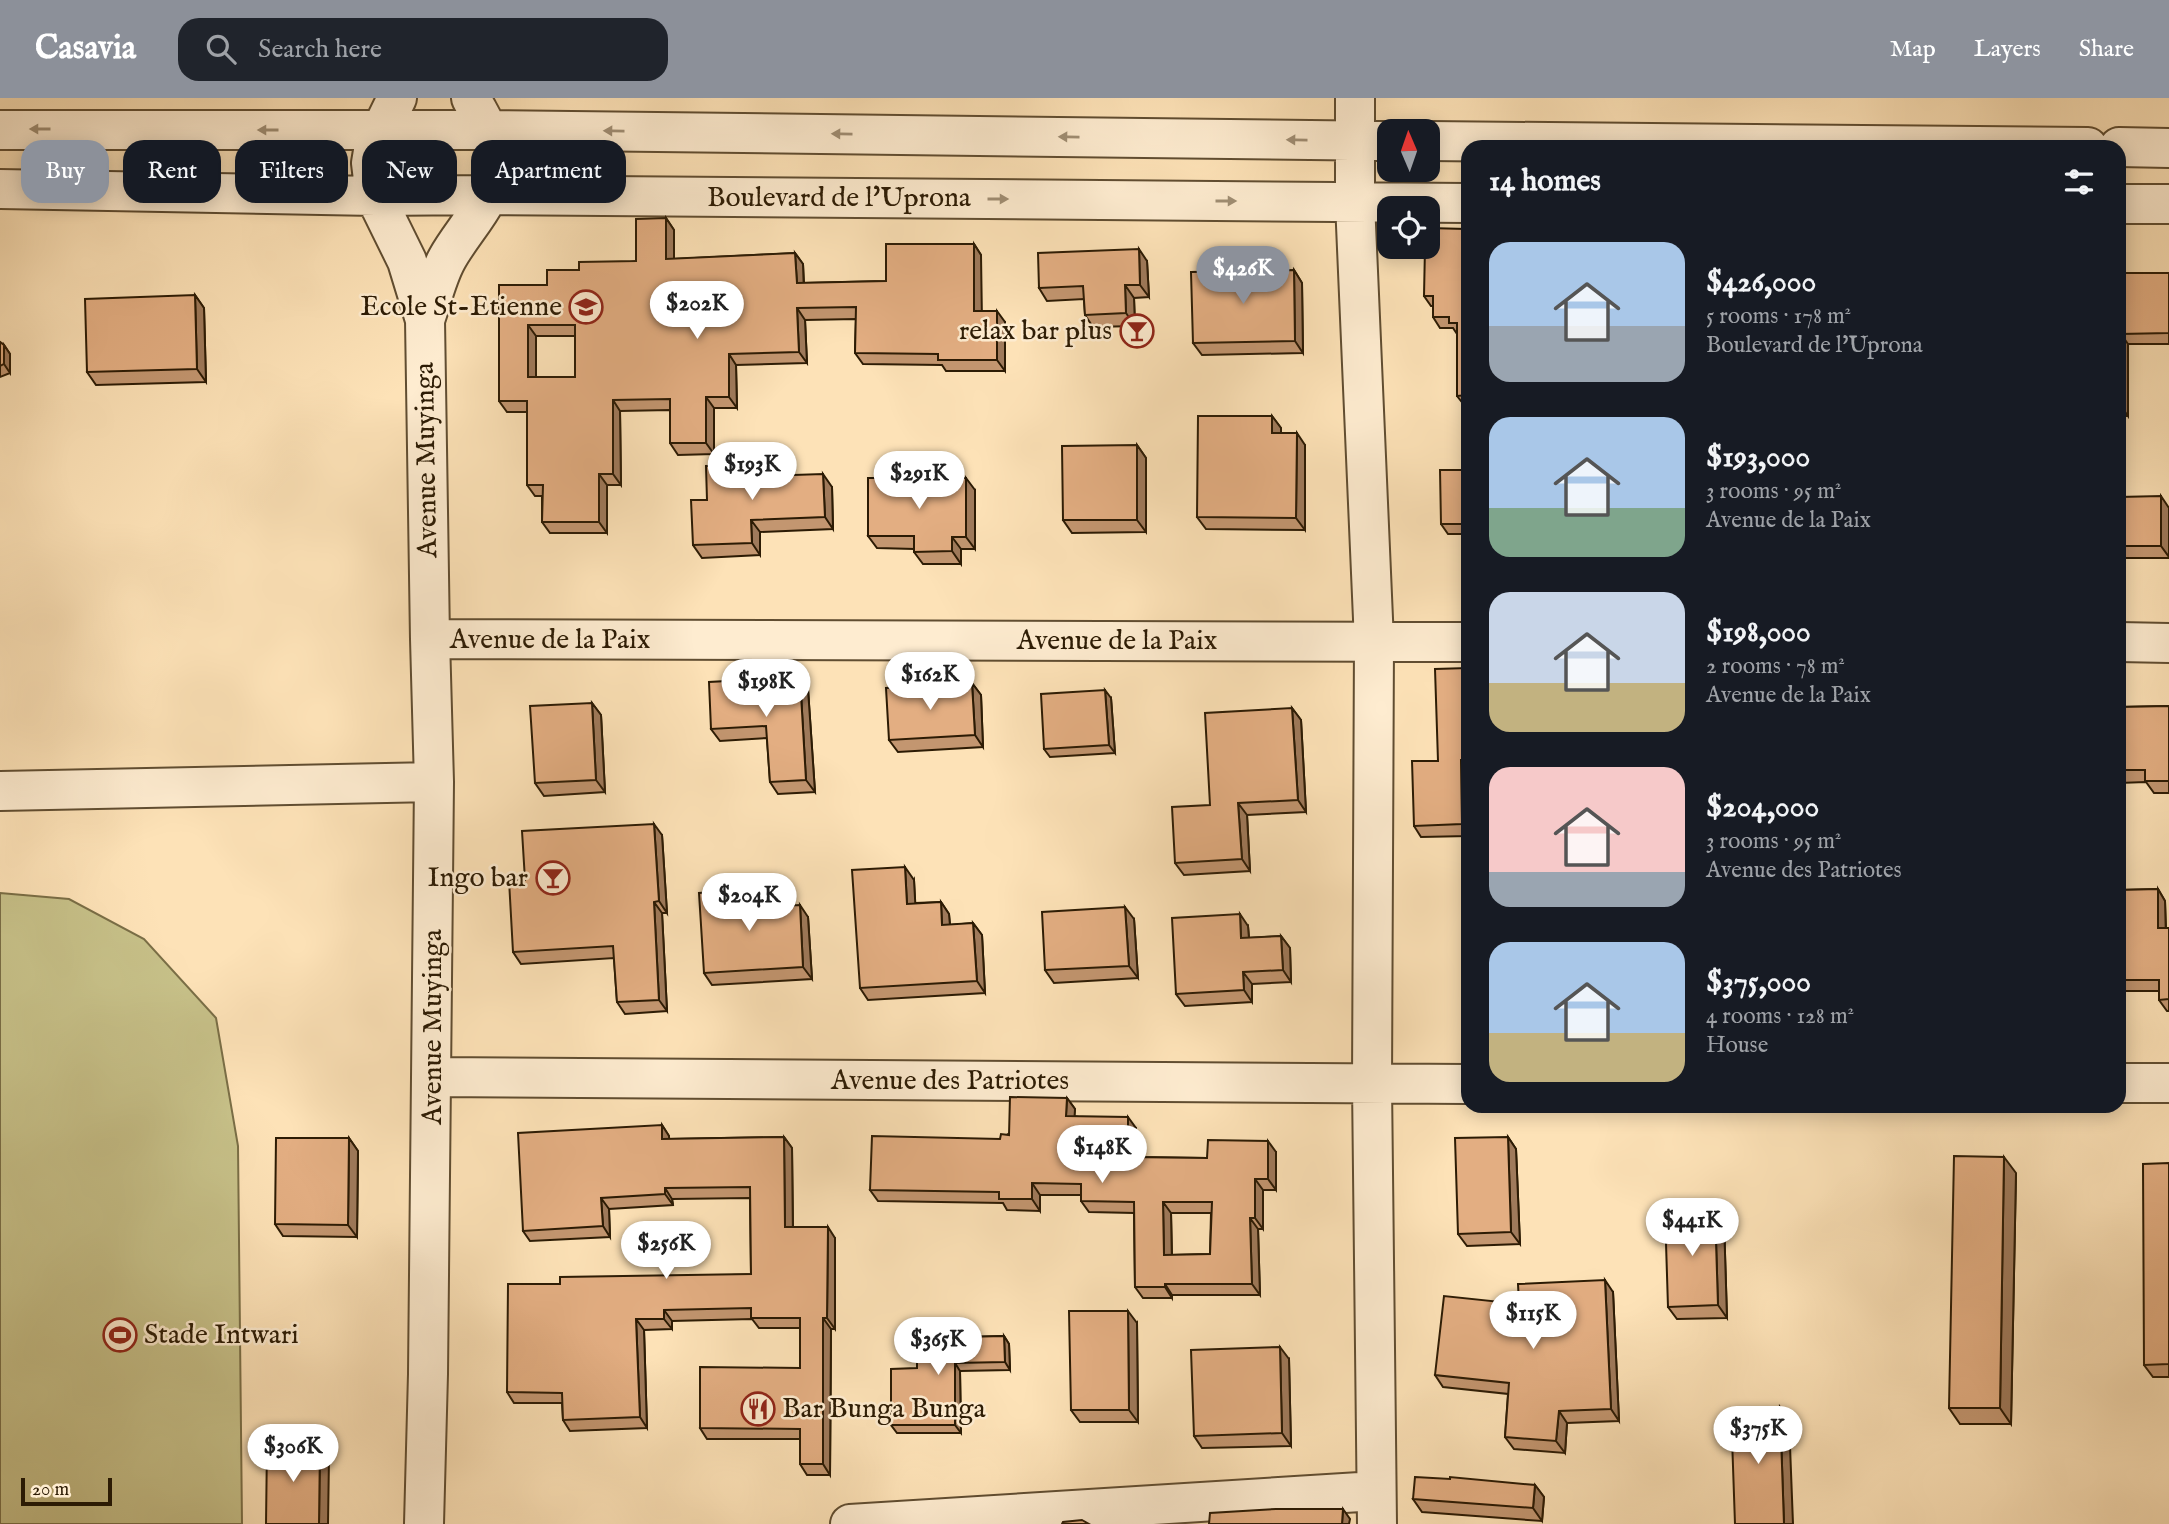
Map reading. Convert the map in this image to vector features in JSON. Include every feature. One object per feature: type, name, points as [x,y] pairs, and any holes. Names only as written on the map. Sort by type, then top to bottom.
[{"type":"street","points":[[850,1524],[1377,1507],[1372,1084],[1374,642],[1355,202],[1372,141],[1355,98]]},
{"type":"street","points":[[0,130],[389,114],[479,114],[1372,141]]},
{"type":"street","points":[[376,140],[389,114]]},
{"type":"street","points":[[479,114],[489,140]]},
{"type":"street","points":[[1440,141],[1461,141]]},
{"type":"street","points":[[2126,147],[2169,148]]},
{"type":"street","name":"Boulevard de l'Uprona","points":[[0,189],[362,196]]},
{"type":"street","name":"Boulevard de l'Uprona","points":[[626,196],[1461,202]]},
{"type":"street","name":"Avenue Muyinga","points":[[378,203],[407,261],[425,320],[434,782],[428,1387],[424,1524]]},
{"type":"street","name":"Avenue Muyinga","points":[[425,320],[445,262],[484,203]]},
{"type":"street","points":[[2126,204],[2169,204]]},
{"type":"street","name":"Avenue de la Paix","points":[[430,639],[1461,642]]},
{"type":"street","points":[[2126,642],[2169,643]]},
{"type":"street","points":[[0,792],[434,782]]},
{"type":"street","name":"Avenue des Patriotes","points":[[432,1077],[1461,1084]]},
{"type":"street","points":[[2126,1083],[2169,1083]]},
{"type":"shaded area","name":"Stade Intwari","points":[[0,893],[69,899],[144,939],[216,1018],[238,1146],[242,1524],[0,1524]]},
{"type":"building","points":[[666,218],[666,259],[795,253],[797,283],[886,281],[886,244],[974,244],[974,311],[997,311],[997,360],[938,360],[938,354],[855,353],[856,307],[797,308],[799,352],[729,354],[729,397],[706,397],[706,443],[670,443],[670,399],[613,400],[613,474],[599,474],[599,522],[542,522],[543,485],[527,485],[527,401],[499,401],[499,285],[547,285],[547,270],[579,270],[579,262],[636,261],[636,219]],"holes":[[[528,325],[575,325],[575,377],[528,377]]]},
{"type":"building","points":[[1440,228],[1461,229],[1461,396],[1457,396],[1457,323],[1449,323],[1449,317],[1433,317],[1433,296],[1424,296],[1425,259],[1440,259]]},
{"type":"building","points":[[1139,249],[1140,285],[1125,285],[1126,313],[1085,315],[1083,286],[1039,288],[1038,253]]},
{"type":"building","points":[[1294,270],[1295,341],[1193,343],[1191,272]]},
{"type":"building","points":[[2126,273],[2169,273],[2169,333],[2126,334]]},
{"type":"building","points":[[195,295],[197,369],[87,372],[85,299]]},
{"type":"building","points":[[0,342],[4,345],[4,364],[0,366]]},
{"type":"building","points":[[1198,416],[1272,416],[1272,433],[1297,433],[1296,518],[1197,517]]},
{"type":"building","points":[[1137,445],[1137,520],[1063,520],[1062,446]]},
{"type":"building","points":[[759,464],[760,476],[823,474],[825,517],[751,520],[752,543],[693,545],[691,500],[707,500],[706,466]]},
{"type":"building","points":[[1440,470],[1461,470],[1461,524],[1441,524]]},
{"type":"building","points":[[868,478],[966,478],[966,537],[952,537],[952,551],[914,552],[914,536],[868,536]]},
{"type":"building","points":[[2161,496],[2161,546],[2126,546],[2126,497]]},
{"type":"building","points":[[1461,668],[1461,824],[1414,826],[1412,761],[1438,761],[1435,669]]},
{"type":"building","points":[[800,677],[806,780],[770,782],[766,726],[711,729],[709,682]]},
{"type":"building","points":[[972,683],[975,735],[889,740],[886,688]]},
{"type":"building","points":[[1105,690],[1109,745],[1044,749],[1041,694]]},
{"type":"building","points":[[592,703],[596,780],[535,783],[530,706]]},
{"type":"building","points":[[2169,706],[2169,781],[2145,781],[2145,770],[2126,770],[2126,707]]},
{"type":"building","points":[[1292,708],[1298,800],[1238,803],[1242,859],[1175,863],[1172,807],[1210,805],[1205,713]]},
{"type":"building","points":[[654,824],[659,901],[654,902],[659,1000],[617,1002],[613,946],[513,952],[509,880],[525,880],[522,831]]},
{"type":"building","points":[[905,867],[907,904],[941,902],[942,925],[973,923],[977,981],[860,988],[852,870]]},
{"type":"building","points":[[761,889],[762,907],[800,905],[803,967],[704,973],[699,893]]},
{"type":"building","points":[[2158,889],[2158,928],[2169,928],[2169,999],[2159,1000],[2159,980],[2126,980],[2126,890]]},
{"type":"building","points":[[1125,907],[1129,966],[1045,970],[1042,912]]},
{"type":"building","points":[[1240,914],[1241,938],[1281,936],[1283,970],[1243,972],[1244,990],[1176,994],[1172,918]]},
{"type":"building","points":[[1010,1097],[1067,1098],[1066,1116],[1128,1117],[1128,1157],[1207,1158],[1208,1140],[1268,1141],[1268,1179],[1255,1179],[1255,1218],[1250,1218],[1252,1284],[1165,1284],[1165,1287],[1135,1287],[1134,1202],[1081,1201],[1081,1184],[1032,1183],[1032,1199],[999,1199],[999,1192],[870,1190],[872,1136],[1000,1139],[1001,1134],[1009,1135]],"holes":[[[1163,1202],[1212,1202],[1210,1254],[1164,1255]]]},
{"type":"building","points":[[662,1125],[662,1139],[784,1137],[785,1227],[828,1227],[827,1318],[823,1318],[823,1464],[800,1464],[800,1429],[700,1428],[700,1367],[800,1368],[800,1318],[751,1318],[751,1308],[664,1310],[664,1319],[636,1319],[640,1417],[563,1420],[562,1393],[507,1392],[508,1284],[560,1284],[560,1277],[751,1274],[750,1187],[665,1188],[665,1194],[601,1198],[603,1226],[523,1231],[518,1133]]},
{"type":"building","points":[[1508,1137],[1511,1232],[1458,1234],[1455,1138]]},
{"type":"building","points":[[276,1138],[349,1138],[348,1225],[275,1224]]},
{"type":"building","points":[[1954,1156],[2004,1157],[2000,1408],[1949,1408]]},
{"type":"building","points":[[2169,1163],[2169,1364],[2144,1365],[2143,1164]]},
{"type":"building","points":[[1715,1209],[1718,1305],[1668,1307],[1665,1211]]},
{"type":"building","points":[[1605,1280],[1611,1409],[1559,1411],[1556,1441],[1505,1437],[1509,1383],[1435,1375],[1444,1296],[1519,1304],[1518,1284]]},
{"type":"building","points":[[1069,1311],[1128,1311],[1129,1410],[1071,1410]]},
{"type":"building","points":[[917,1332],[962,1332],[962,1337],[1004,1336],[1005,1362],[955,1363],[955,1425],[891,1425],[891,1369],[917,1368]]},
{"type":"building","points":[[1280,1347],[1282,1433],[1194,1436],[1191,1350]]},
{"type":"building","points":[[1780,1407],[1784,1524],[1735,1524],[1731,1409]]},
{"type":"building","points":[[267,1444],[320,1445],[319,1524],[266,1524]]},
{"type":"building","points":[[1415,1477],[1450,1477],[1535,1485],[1533,1508],[1413,1499]]},
{"type":"building","points":[[1343,1509],[1342,1524],[1209,1524],[1210,1513]]},
{"type":"building","points":[[1082,1520],[1089,1524],[1062,1524],[1063,1522]]},
{"type":"place","name":"Ecole St-Etienne","points":[[586,307]]},
{"type":"place","name":"relax bar plus","points":[[1137,331]]},
{"type":"place","name":"Ingo bar","points":[[553,878]]},
{"type":"place","name":"Stade Intwari","points":[[120,1335]]},
{"type":"place","name":"Bar Bunga Bunga","points":[[758,1409]]}]
